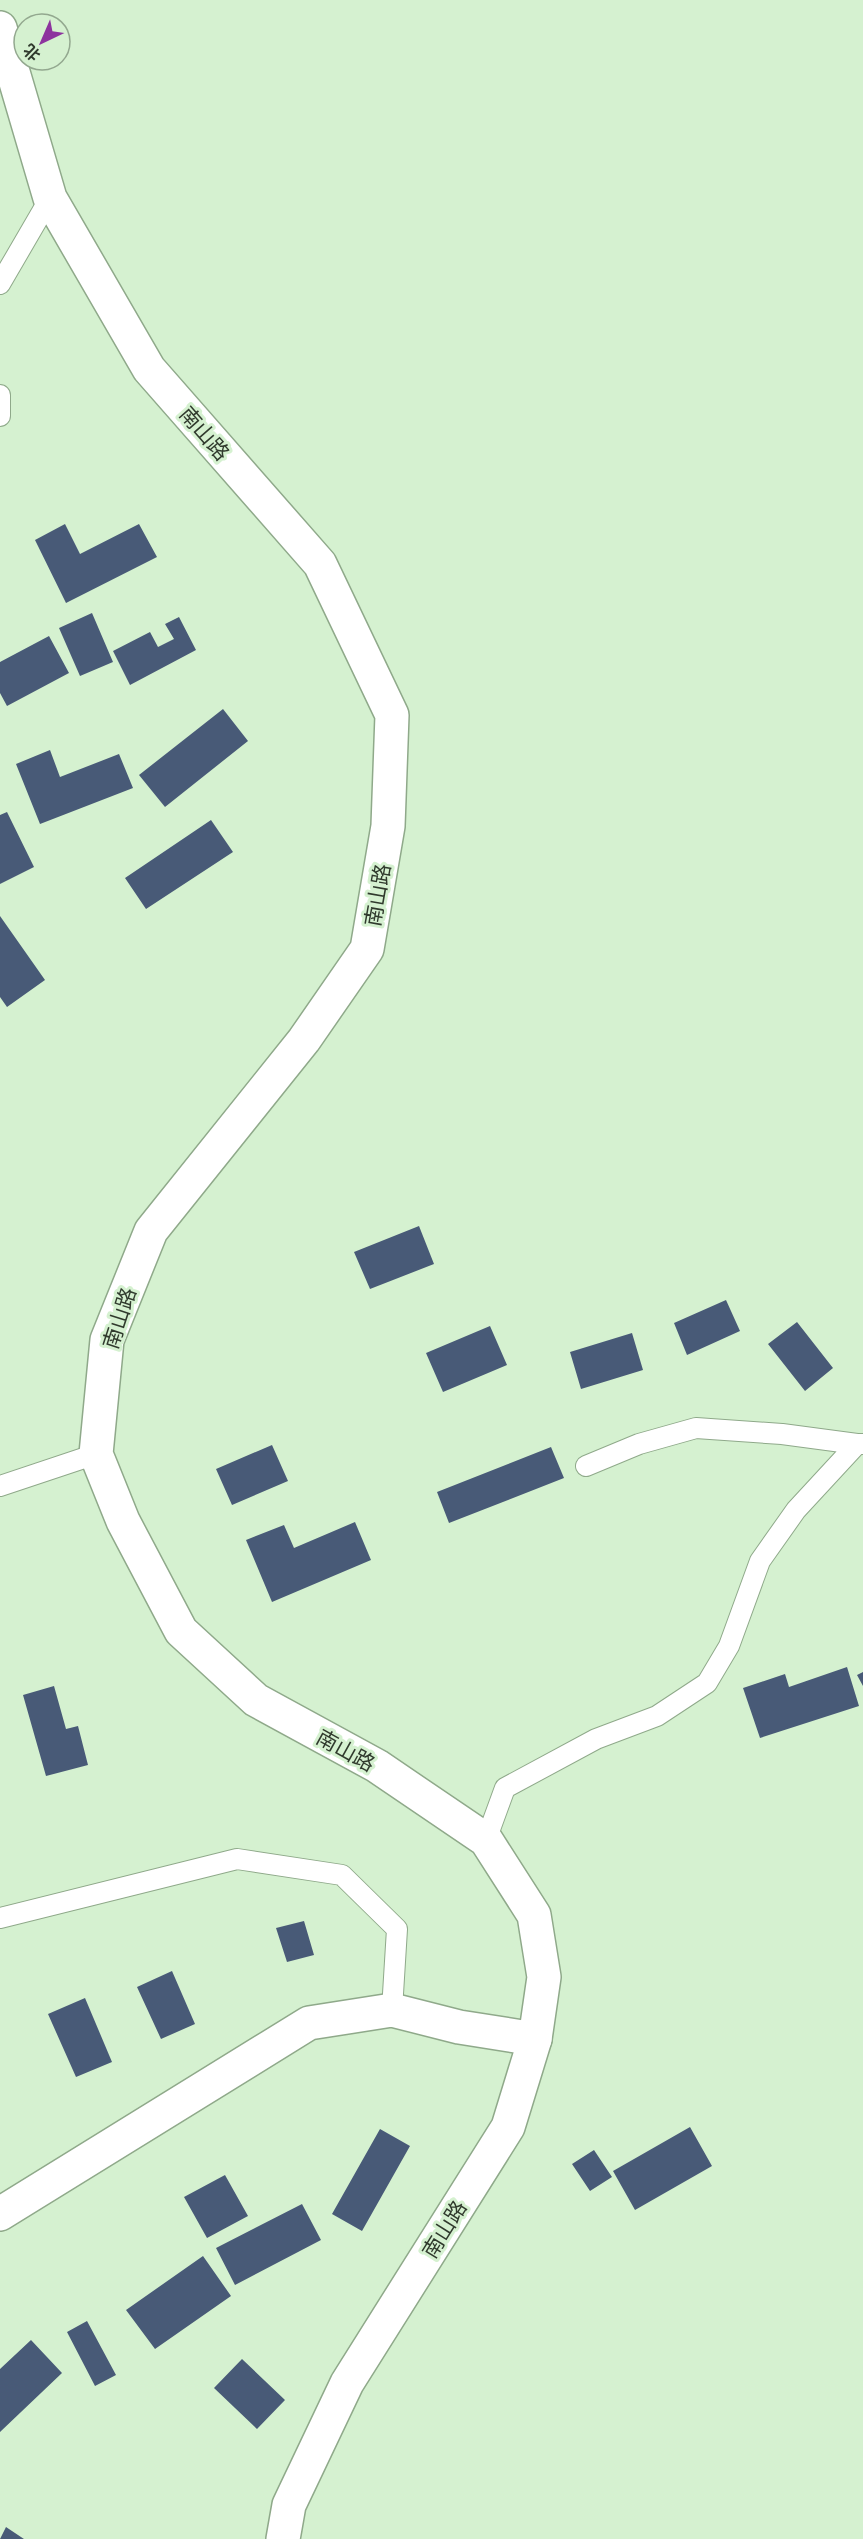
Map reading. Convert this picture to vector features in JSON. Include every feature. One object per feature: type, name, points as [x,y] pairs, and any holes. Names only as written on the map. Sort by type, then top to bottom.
[{"type":"street","name":"南山路","points":[[0,28],[50,198],[149,369],[320,564],[392,715],[388,826],[367,949],[304,1040],[151,1231],[107,1340],[96,1454],[123,1521],[182,1631],[256,1700],[377,1766],[486,1840],[534,1915],[544,1977],[535,2039],[508,2127],[347,2382],[289,2505],[283,2539]]},
{"type":"street","points":[[0,2214],[309,2023],[392,2010],[459,2026],[535,2039]]},
{"type":"lane","points":[[0,284],[50,198]]},
{"type":"lane","points":[[0,395],[0,416]]},
{"type":"lane","points":[[586,1466],[639,1444],[696,1428],[782,1434],[860,1444]]},
{"type":"lane","points":[[486,1840],[505,1788],[596,1740],[657,1716],[707,1683],[729,1646],[759,1561],[796,1510],[860,1444]]},
{"type":"lane","points":[[0,1486],[96,1454]]},
{"type":"lane","points":[[0,1918],[237,1859],[342,1875],[397,1929],[392,2010]]},
{"type":"building","points":[[65,524],[80,554],[139,524],[157,557],[66,603],[35,540]]},
{"type":"building","points":[[92,613],[113,662],[80,676],[59,628]]},
{"type":"building","points":[[179,617],[196,650],[130,685],[113,651],[150,632],[158,647],[174,639],[165,624]]},
{"type":"building","points":[[49,636],[69,673],[7,706],[0,693],[0,662]]},
{"type":"building","points":[[223,709],[248,741],[165,807],[139,775]]},
{"type":"building","points":[[50,750],[60,777],[119,754],[133,788],[40,824],[16,764]]},
{"type":"building","points":[[7,812],[34,867],[0,884],[0,815]]},
{"type":"building","points":[[211,820],[233,852],[146,909],[125,878]]},
{"type":"building","points":[[0,916],[45,980],[7,1007],[0,997]]},
{"type":"building","points":[[419,1226],[434,1264],[370,1289],[354,1252]]},
{"type":"building","points":[[726,1300],[740,1331],[687,1355],[674,1323]]},
{"type":"building","points":[[797,1322],[833,1368],[805,1391],[768,1344]]},
{"type":"building","points":[[490,1326],[507,1365],[443,1392],[426,1353]]},
{"type":"building","points":[[632,1333],[643,1370],[581,1389],[570,1352]]},
{"type":"building","points":[[272,1445],[288,1481],[232,1505],[216,1469]]},
{"type":"building","points":[[551,1447],[564,1478],[449,1523],[437,1492]]},
{"type":"building","points":[[355,1522],[371,1560],[272,1602],[246,1540],[284,1525],[294,1548]]},
{"type":"building","points":[[847,1667],[859,1706],[760,1738],[743,1688],[785,1674],[789,1687]]},
{"type":"building","points":[[863,1672],[863,1686],[857,1675]]},
{"type":"building","points":[[54,1686],[66,1729],[78,1726],[88,1765],[46,1776],[23,1695]]},
{"type":"building","points":[[304,1921],[314,1955],[287,1962],[276,1928]]},
{"type":"building","points":[[172,1971],[195,2024],[161,2039],[137,1987]]},
{"type":"building","points":[[85,1998],[112,2062],[76,2077],[48,2014]]},
{"type":"building","points":[[690,2127],[712,2166],[635,2210],[613,2171]]},
{"type":"building","points":[[380,2129],[410,2146],[362,2231],[332,2214]]},
{"type":"building","points":[[594,2150],[612,2177],[590,2191],[572,2164]]},
{"type":"building","points":[[225,2175],[248,2216],[207,2238],[184,2197]]},
{"type":"building","points":[[302,2204],[321,2240],[235,2285],[216,2248]]},
{"type":"building","points":[[203,2256],[231,2296],[155,2349],[126,2310]]},
{"type":"building","points":[[87,2321],[116,2375],[95,2386],[67,2332]]},
{"type":"building","points":[[31,2340],[62,2373],[0,2432],[0,2369]]},
{"type":"building","points":[[242,2359],[285,2400],[257,2429],[214,2388]]},
{"type":"building","points":[[6,2527],[24,2539],[0,2539]]}]
